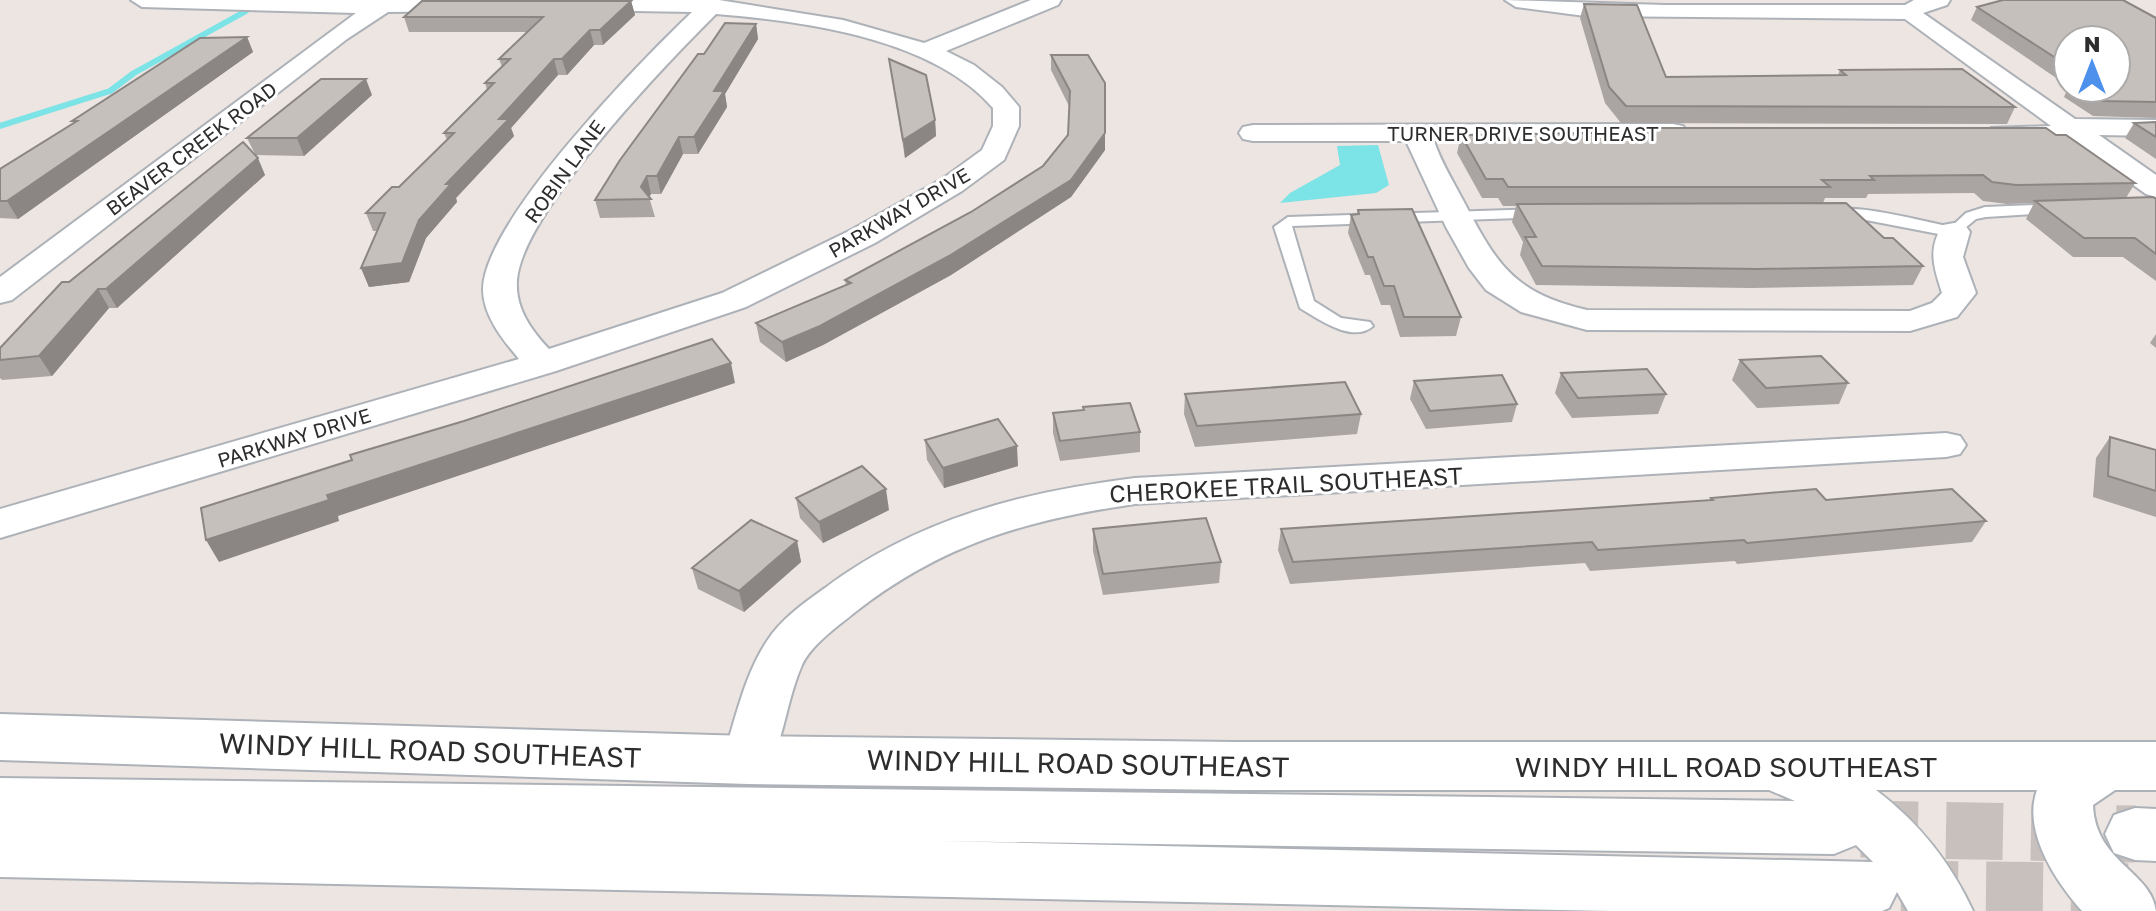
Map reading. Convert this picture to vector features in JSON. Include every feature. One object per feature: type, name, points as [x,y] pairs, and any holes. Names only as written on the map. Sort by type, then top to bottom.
[{"type":"main road","name":"WINDY HILL ROAD SOUTHEAST","points":[[0,737],[748,760],[1234,766],[1768,765],[1946,768],[2131,765]]},
{"type":"main road","points":[[1768,765],[1814,781],[1881,830],[1931,888],[1941,911]]},
{"type":"main road","points":[[2126,911],[2111,898],[2082,862],[2065,826],[2064,794],[2131,765]]},
{"type":"main road","points":[[0,803],[1834,828]]},
{"type":"main road","points":[[0,850],[1867,888]]},
{"type":"street","points":[[142,0],[318,7],[506,4]]},
{"type":"street","points":[[927,50],[1050,0]]},
{"type":"street","points":[[1516,0],[1637,12],[1911,12],[1917,6],[1939,0]]},
{"type":"street","name":"PARKWAY DRIVE","points":[[0,524],[543,363],[734,300],[864,236],[952,185],[994,154],[1006,126],[1006,107],[979,78],[927,50],[807,18],[713,5],[551,4]]},
{"type":"street","name":"BEAVER CREEK ROAD","points":[[0,293],[339,34],[384,5]]},
{"type":"street","name":"ROBIN LANE","points":[[543,363],[530,351],[504,313],[500,292],[501,270],[509,250],[606,114],[641,74],[713,5]]},
{"type":"street","points":[[1911,12],[1917,20],[2156,188]]},
{"type":"street","points":[[1977,134],[2156,128]]},
{"type":"street","name":"TURNER DRIVE SOUTHEAST","points":[[1253,133],[1705,132]]},
{"type":"street","points":[[1418,133],[1486,274],[1499,287],[1552,313],[1587,320],[1910,321],[1935,315],[1951,307],[1959,293],[1947,257],[1954,232]]},
{"type":"street","name":"CHEROKEE TRAIL SOUTHEAST","points":[[748,760],[780,659],[815,620],[860,582],[909,553],[953,531],[1007,512],[1062,500],[1135,491],[1946,445]]},
{"type":"lane","points":[[1813,213],[1866,215],[1954,232],[1971,216],[1985,212],[2074,209]]},
{"type":"lane","points":[[1364,326],[1337,323],[1306,304],[1282,227],[1300,219],[1554,214]]},
{"type":"water","points":[[1378,145],[1389,185],[1376,193],[1280,203],[1290,193],[1340,165],[1337,146]]},
{"type":"building","points":[[2003,0],[2123,0],[2156,18],[2156,102],[2132,102],[2132,24],[2052,24],[2052,56],[1977,7]]},
{"type":"building","points":[[422,1],[631,1],[600,30],[590,30],[562,59],[554,59],[499,119],[509,119],[446,184],[451,184],[419,220],[402,263],[361,268],[385,213],[366,213],[392,187],[399,187],[454,133],[444,133],[494,83],[485,83],[510,59],[499,59],[543,17],[404,17]]},
{"type":"building","points":[[1584,4],[1637,5],[1666,77],[1846,75],[1840,70],[1962,69],[2015,107],[1626,106],[1609,87]]},
{"type":"building","points":[[725,23],[756,24],[714,91],[724,91],[694,137],[679,137],[657,176],[647,176],[641,187],[651,199],[595,200],[620,160],[698,54],[704,54]]},
{"type":"building","points":[[247,37],[7,201],[0,201],[0,169],[77,121],[72,121],[200,38]]},
{"type":"building","points":[[1051,55],[1088,55],[1105,83],[1105,133],[1071,180],[949,256],[820,326],[782,342],[756,323],[851,283],[845,280],[971,212],[1043,166],[1068,135],[1070,91]]},
{"type":"building","points":[[889,59],[926,75],[935,120],[903,140]]},
{"type":"building","points":[[321,79],[366,79],[297,138],[247,138]]},
{"type":"building","points":[[2156,122],[2156,137],[2134,123]]},
{"type":"building","points":[[1645,128],[2046,128],[2056,135],[2066,135],[2135,183],[2016,185],[1992,182],[1983,175],[1870,176],[1874,180],[1822,180],[1830,187],[1508,187],[1503,179],[1486,179],[1461,135],[1648,132]]},
{"type":"building","points":[[243,142],[258,158],[106,289],[98,289],[39,356],[0,360],[0,348],[62,282],[69,282]]},
{"type":"building","points":[[2156,199],[2156,254],[2135,238],[2084,238],[2035,201]]},
{"type":"building","points":[[1846,203],[1884,238],[1893,238],[1923,266],[1758,269],[1542,266],[1525,237],[1536,237],[1517,204]]},
{"type":"building","points":[[1412,209],[1461,317],[1404,317],[1394,286],[1384,286],[1351,215],[1359,214],[1358,210]]},
{"type":"building","points":[[712,339],[731,363],[327,495],[329,500],[206,540],[201,508],[352,460],[350,455],[464,421]]},
{"type":"building","points":[[1821,356],[1848,383],[1766,388],[1740,360]]},
{"type":"building","points":[[1647,369],[1666,394],[1578,398],[1561,373]]},
{"type":"building","points":[[1502,375],[1517,404],[1430,411],[1414,381]]},
{"type":"building","points":[[1345,382],[1361,414],[1197,426],[1185,394]]},
{"type":"building","points":[[1130,403],[1140,432],[1060,441],[1053,413]]},
{"type":"building","points":[[998,419],[1017,446],[943,468],[925,440]]},
{"type":"building","points":[[2110,437],[2156,450],[2156,491],[2108,476]]},
{"type":"building","points":[[862,466],[886,489],[819,522],[796,498]]},
{"type":"building","points":[[1816,489],[1826,500],[1952,489],[1986,521],[1747,543],[1744,540],[1598,550],[1592,542],[1293,562],[1281,529],[1713,500],[1711,498]]},
{"type":"building","points":[[1206,518],[1221,562],[1103,574],[1093,529]]},
{"type":"building","points":[[751,520],[797,541],[739,591],[692,568]]},
{"type":"waterway","points":[[0,126],[110,91],[134,73],[246,11]]},
{"type":"tunnel","points":[[1861,829],[2135,834]]},
{"type":"tunnel","points":[[1901,889],[2156,892]]}]
